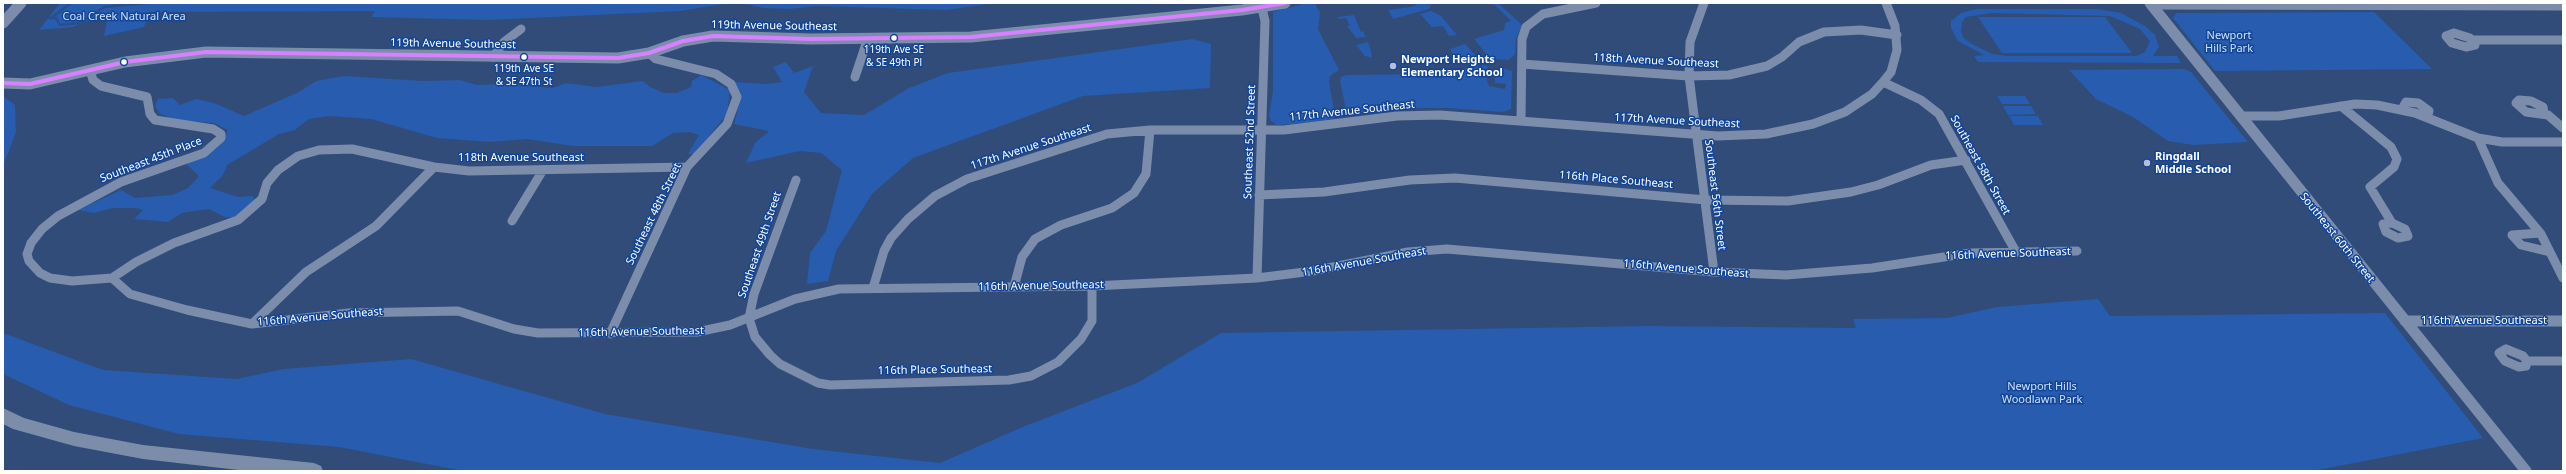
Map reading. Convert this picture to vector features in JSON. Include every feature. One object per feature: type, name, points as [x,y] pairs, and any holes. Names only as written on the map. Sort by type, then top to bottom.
[{"type":"highway","points":[[3,415],[19,424],[74,439],[143,452],[314,471]]},
{"type":"street","points":[[3,23],[21,3]]},
{"type":"street","name":"119th Avenue Southeast","points":[[3,83],[30,84],[149,58],[211,51],[618,58],[649,53],[684,41],[713,36],[868,38],[971,37],[1262,8],[1285,3]]},
{"type":"street","points":[[1521,121],[1522,39],[1530,22],[1543,14],[1596,3]]},
{"type":"street","name":"Southeast 56th Street","points":[[1704,3],[1690,42],[1689,76],[1714,272]]},
{"type":"street","points":[[1883,82],[1895,62],[1897,35],[1886,3]]},
{"type":"street","points":[[2151,4],[2563,6]]},
{"type":"street","name":"Southeast 60th Street","points":[[2151,4],[2241,116],[2342,246],[2405,321],[2526,471]]},
{"type":"street","name":"Southeast 52nd Street","points":[[1257,278],[1265,22],[1262,8]]},
{"type":"street","points":[[493,57],[504,42],[521,29]]},
{"type":"street","name":"118th Avenue Southeast","points":[[1522,64],[1689,76],[1729,75],[1756,70],[1775,62],[1806,38],[1824,32],[1861,30],[1897,35]]},
{"type":"street","points":[[854,77],[868,38]]},
{"type":"street","points":[[2473,40],[2563,40]]},
{"type":"street","name":"Southeast 48th Street","points":[[610,334],[687,167],[727,124],[736,105],[736,90],[716,74],[656,59],[649,53]]},
{"type":"street","name":"Southeast 45th Place","points":[[90,70],[93,80],[101,86],[148,97],[151,118],[162,122],[213,129],[221,134],[218,142],[204,153],[121,182],[68,210],[50,222],[36,236],[27,254],[29,261],[40,273],[62,281],[112,278]]},
{"type":"street","name":"119th Avenue Southeast","points":[[3,77],[19,81],[50,79]]},
{"type":"street","name":"117th Avenue Southeast","points":[[872,288],[884,251],[892,238],[919,209],[954,185],[1092,138],[1123,131],[1262,130],[1303,128],[1419,115],[1697,134],[1766,134],[1807,126],[1857,105],[1883,82]]},
{"type":"street","name":"Southeast 58th Street","points":[[1883,82],[1922,100],[1939,114],[2016,252]]},
{"type":"street","points":[[2241,116],[2284,116],[2341,106],[2364,104],[2402,109],[2478,138],[2502,142],[2563,142]]},
{"type":"street","points":[[2341,106],[2391,148],[2397,158],[2394,167],[2372,183],[2370,187],[2375,198],[2392,223]]},
{"type":"street","points":[[2544,114],[2563,128]]},
{"type":"street","points":[[1014,287],[1022,257],[1035,239],[1061,225],[1112,208],[1134,193],[1146,174],[1150,130]]},
{"type":"street","points":[[2478,138],[2501,187],[2540,233],[2563,278]]},
{"type":"street","name":"118th Avenue Southeast","points":[[112,278],[136,262],[174,243],[238,220],[262,199],[270,180],[289,162],[307,153],[332,148],[352,149],[434,167],[469,171],[687,167]]},
{"type":"street","name":"116th Place Southeast","points":[[1260,195],[1312,193],[1403,180],[1448,178],[1706,200],[1788,202],[1820,198],[1878,185],[1931,165],[1966,160]]},
{"type":"street","points":[[252,324],[306,272],[376,226],[434,167]]},
{"type":"street","points":[[512,221],[543,170]]},
{"type":"street","name":"Southeast 49th Street","points":[[749,318],[754,294],[796,180]]},
{"type":"street","points":[[2540,233],[2517,233],[2512,235],[2521,245],[2550,252]]},
{"type":"street","name":"116th Avenue Southeast","points":[[112,278],[130,294],[187,310],[252,324],[284,322],[349,313],[458,311],[528,332],[610,334],[697,332],[718,328],[749,318],[795,299],[839,288],[1092,286],[1257,278],[1313,271],[1408,252],[1447,249],[1763,275],[1814,274],[1872,268],[1948,256],[2016,252],[2077,251]]},
{"type":"street","name":"116th Place Southeast","points":[[749,318],[755,337],[770,355],[780,364],[818,383],[830,385],[1009,380],[1026,378],[1044,370],[1058,362],[1081,339],[1092,322],[1092,286]]},
{"type":"street","name":"116th Avenue Southeast","points":[[2405,321],[2563,321]]},
{"type":"street","points":[[2527,361],[2563,362]]},
{"type":"green space","name":"Coal Creek Natural Area","points":[[60,3],[730,3],[680,11],[488,20],[371,17],[375,11],[149,12],[144,27],[104,36],[109,12],[73,27],[39,30]]},
{"type":"green space","points":[[742,3],[994,3],[947,10],[816,6],[789,9],[763,8]]},
{"type":"green space","points":[[1306,3],[1315,4],[1320,12],[1318,29],[1339,70],[1330,76],[1329,82],[1335,116],[1333,119],[1316,122],[1277,125],[1271,121],[1269,116],[1273,91],[1273,12]]},
{"type":"green space","points":[[1420,3],[1431,5],[1429,9],[1393,19],[1388,10],[1411,7]]},
{"type":"green space","points":[[1493,3],[1498,3],[1522,25],[1516,39],[1515,54],[1509,60],[1493,59],[1488,56],[1474,39],[1504,30],[1505,23],[1511,21]]},
{"type":"green space","points":[[1976,9],[2097,9],[2121,13],[2145,26],[2155,35],[2159,47],[2153,56],[2177,56],[2181,63],[1978,62],[1974,56],[1984,55],[1958,41],[1951,28],[1951,21],[1961,13]],"holes":[[[1991,13],[2110,16],[2140,29],[2150,41],[2145,52],[2136,56],[2007,56],[1992,54],[1970,43],[1963,37],[1961,31],[1962,22],[1966,17]]]},
{"type":"green space","points":[[1431,11],[1441,16],[1457,35],[1449,36],[1443,26],[1432,27],[1420,14]]},
{"type":"green space","name":"Newport Hills Park","points":[[2374,12],[2432,69],[2215,71],[2173,18],[2176,13]]},
{"type":"green space","points":[[1354,15],[1361,32],[1363,31],[1366,37],[1356,38],[1347,26],[1350,25],[1346,18],[1339,19],[1338,17]]},
{"type":"green space","points":[[1978,17],[2105,17],[2132,53],[2002,53]]},
{"type":"green space","points":[[1192,39],[1211,44],[1210,88],[1083,96],[913,158],[872,194],[836,251],[828,281],[807,284],[810,253],[826,231],[842,170],[821,153],[800,151],[746,163],[755,143],[769,131],[734,124],[741,96],[733,82],[767,84],[782,82],[773,67],[786,62],[794,73],[813,66],[804,92],[821,113],[864,115],[909,88],[948,73]]},
{"type":"green space","points":[[1368,42],[1372,58],[1365,56],[1356,45]]},
{"type":"green space","points":[[1465,44],[1478,58],[1457,62],[1450,49]]},
{"type":"green space","points":[[1487,65],[1488,68],[1484,71],[1489,86],[1505,89],[1506,84],[1495,83],[1495,73],[1505,74],[1502,68],[1512,71],[1511,109],[1503,112],[1448,108],[1404,108],[1355,113],[1346,110],[1340,81],[1341,77],[1346,75],[1427,74]]},
{"type":"green space","points":[[2184,69],[2191,72],[2248,142],[2193,145],[2168,141],[2133,117],[2096,99],[2069,70]]},
{"type":"green space","points":[[701,75],[730,90],[727,114],[695,154],[688,154],[699,135],[690,132],[673,133],[652,146],[573,146],[527,139],[490,142],[437,138],[371,119],[329,116],[309,119],[295,130],[279,134],[227,165],[223,175],[210,188],[238,197],[252,196],[257,201],[235,217],[225,217],[209,209],[182,213],[168,222],[134,219],[143,210],[136,208],[113,208],[94,213],[78,210],[121,190],[135,198],[172,195],[188,188],[199,176],[186,164],[219,146],[228,130],[214,123],[175,120],[160,114],[155,106],[158,99],[173,98],[180,105],[196,99],[214,103],[244,116],[299,92],[316,81],[344,76],[424,81],[460,80],[477,85],[508,84],[553,88],[566,83],[597,87],[643,81],[650,87],[664,93],[677,93],[691,87],[692,81]]},
{"type":"green space","points":[[3,96],[15,105],[16,132],[3,166]]},
{"type":"green space","points":[[1997,96],[2025,96],[2030,104],[2002,104]]},
{"type":"green space","points":[[2003,106],[2031,106],[2036,114],[2008,115]]},
{"type":"green space","points":[[2009,116],[2038,116],[2043,125],[2014,125]]},
{"type":"green space","name":"Newport Hills Woodlawn Park","points":[[2098,299],[2110,316],[2385,313],[2483,438],[2313,471],[463,471],[339,447],[179,434],[69,405],[3,374],[3,333],[103,370],[237,379],[284,369],[411,359],[605,414],[813,449],[940,463],[1025,426],[1137,383],[1221,333],[1648,326],[1856,328],[1853,319],[1947,318],[1997,307]]},
{"type":"waterway","points":[[51,18],[71,3]]},
{"type":"waterway","points":[[51,18],[56,18],[60,25],[80,23],[104,7],[146,3]]},
{"type":"transit line","points":[[3,83],[30,84],[125,62],[206,52],[618,58],[649,53],[683,41],[713,36],[811,39],[971,37],[1242,10],[1285,3]]},
{"type":"place","name":"119th Ave SE & SE 49th Pl","points":[[894,38]]},
{"type":"place","name":"119th Ave SE & SE 47th St","points":[[524,57]]},
{"type":"place","name":"Newport Heights Elementary School","points":[[1393,66]]},
{"type":"place","name":"Ringdall Middle School","points":[[2147,163]]}]
